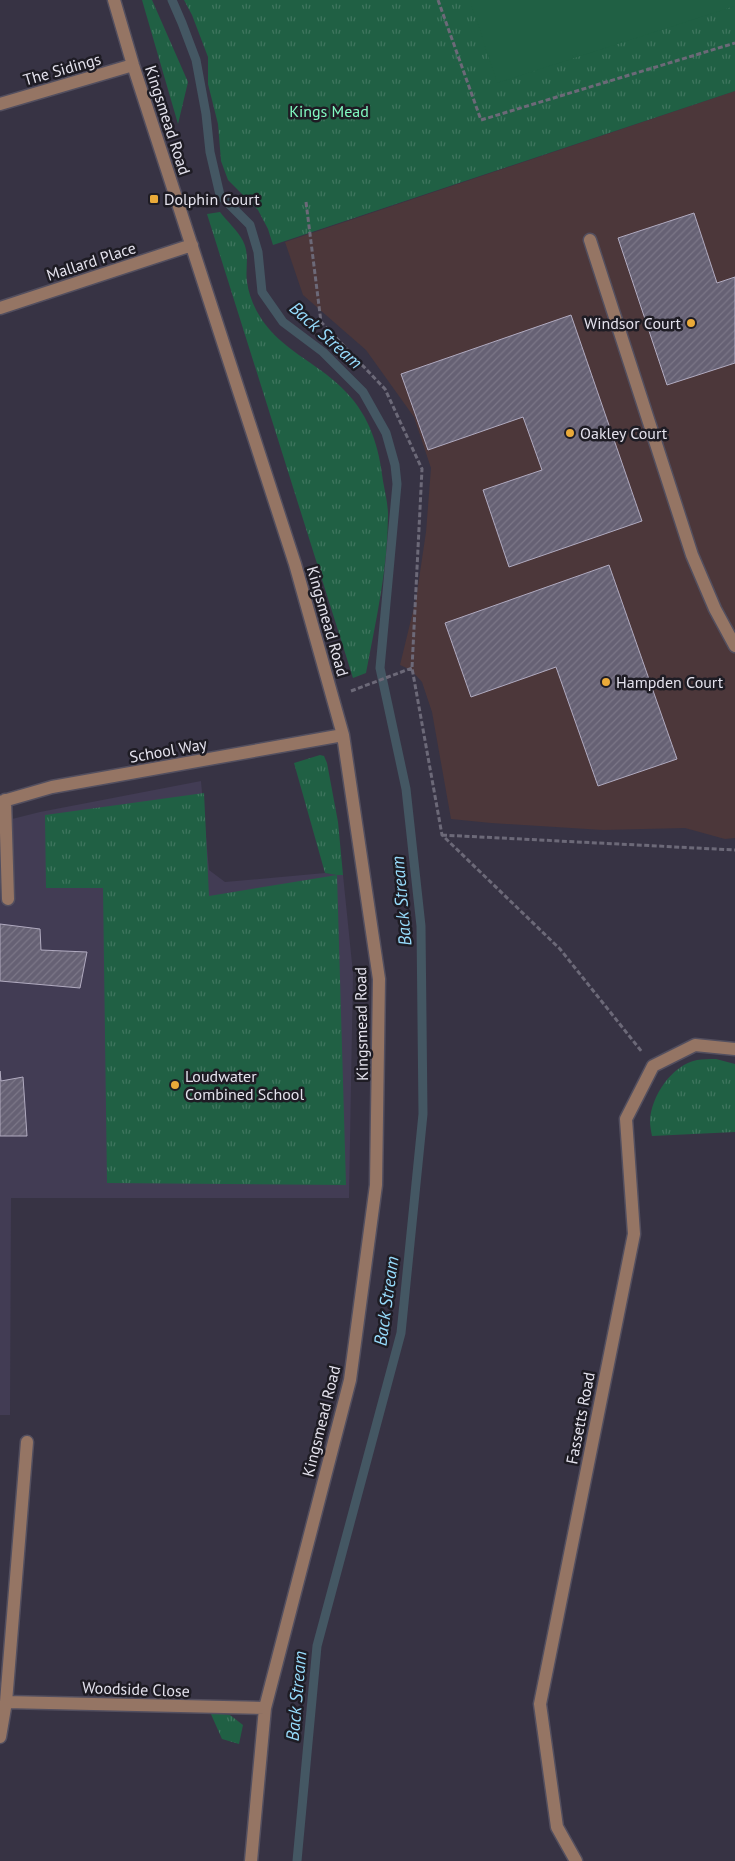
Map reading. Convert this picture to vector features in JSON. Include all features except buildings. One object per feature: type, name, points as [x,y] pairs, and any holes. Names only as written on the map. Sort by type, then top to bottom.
[{"type":"street","name":"Kingsmead Road","points":[[114,0],[133,65],[295,564],[333,698],[343,735],[379,979],[376,1184],[350,1380],[265,1708],[251,1861]]},
{"type":"street","name":"The Sidings","points":[[0,104],[133,65]]},
{"type":"street","points":[[590,240],[692,555],[715,609],[735,646]]},
{"type":"street","name":"Mallard Place","points":[[0,308],[192,245]]},
{"type":"street","name":"School Way","points":[[3,801],[52,787],[343,735]]},
{"type":"street","points":[[3,801],[8,899]]},
{"type":"street","points":[[653,1066],[695,1045],[735,1049]]},
{"type":"street","name":"Fassetts Road","points":[[576,1861],[557,1827],[540,1704],[634,1234],[626,1119],[653,1066]]},
{"type":"street","points":[[0,1736],[6,1702],[26,1442]]},
{"type":"street","name":"Woodside Close","points":[[6,1702],[265,1708]]},
{"type":"path","points":[[438,0],[481,120],[735,43]]},
{"type":"path","points":[[306,202],[321,322],[385,389],[422,469],[412,668],[442,835],[560,949],[653,1066]]},
{"type":"path","points":[[333,698],[412,668]]},
{"type":"path","points":[[442,835],[735,850]]},
{"type":"shaded area","points":[[735,91],[735,838],[725,839],[685,828],[603,830],[451,819],[432,712],[422,682],[411,670],[400,665],[416,599],[426,532],[431,468],[414,417],[366,350],[303,295],[285,242]]},
{"type":"shaded area","name":"Loudwater Combined School","points":[[201,781],[209,870],[225,882],[325,873],[343,875],[353,973],[349,1198],[11,1198],[10,1415],[0,1415],[0,822],[40,812]]},
{"type":"green space","points":[[142,0],[152,0],[188,82],[178,124]]},
{"type":"green space","name":"Kings Mead","points":[[184,0],[735,0],[735,91],[273,245],[268,229],[258,210],[228,180],[221,161],[218,124],[208,84],[208,57],[192,15]]},
{"type":"green space","points":[[470,0],[735,0],[735,6],[497,83]]},
{"type":"green space","points":[[220,212],[243,241],[247,256],[249,293],[265,324],[283,343],[326,374],[346,392],[367,422],[376,444],[388,507],[386,555],[381,594],[366,673],[353,678],[207,214]]},
{"type":"green space","points":[[320,755],[324,756],[327,763],[338,822],[343,875],[325,873],[294,763]]},
{"type":"green space","name":"Loudwater Combined School","points":[[204,793],[209,896],[337,875],[346,1185],[107,1183],[103,888],[46,888],[45,815]]},
{"type":"green space","points":[[716,1059],[735,1064],[735,1132],[652,1136],[651,1111],[664,1083],[679,1068],[688,1063]]},
{"type":"green space","points":[[210,1712],[230,1715],[243,1725],[239,1744],[222,1739]]},
{"type":"waterway","name":"Back Stream","points":[[172,0],[196,60],[206,114],[210,152],[220,195],[250,225],[258,252],[262,292],[283,322],[323,352],[363,392],[386,433],[395,465],[397,484],[380,668],[406,789],[421,926],[423,1114],[401,1333],[317,1646],[297,1861]]},
{"type":"place","name":"Dolphin Court","points":[[154,199]]},
{"type":"place","name":"Windsor Court","points":[[691,323]]},
{"type":"place","name":"Oakley Court","points":[[570,433]]},
{"type":"place","name":"Hampden Court","points":[[606,682]]},
{"type":"place","name":"Loudwater Combined School","points":[[175,1085]]}]
